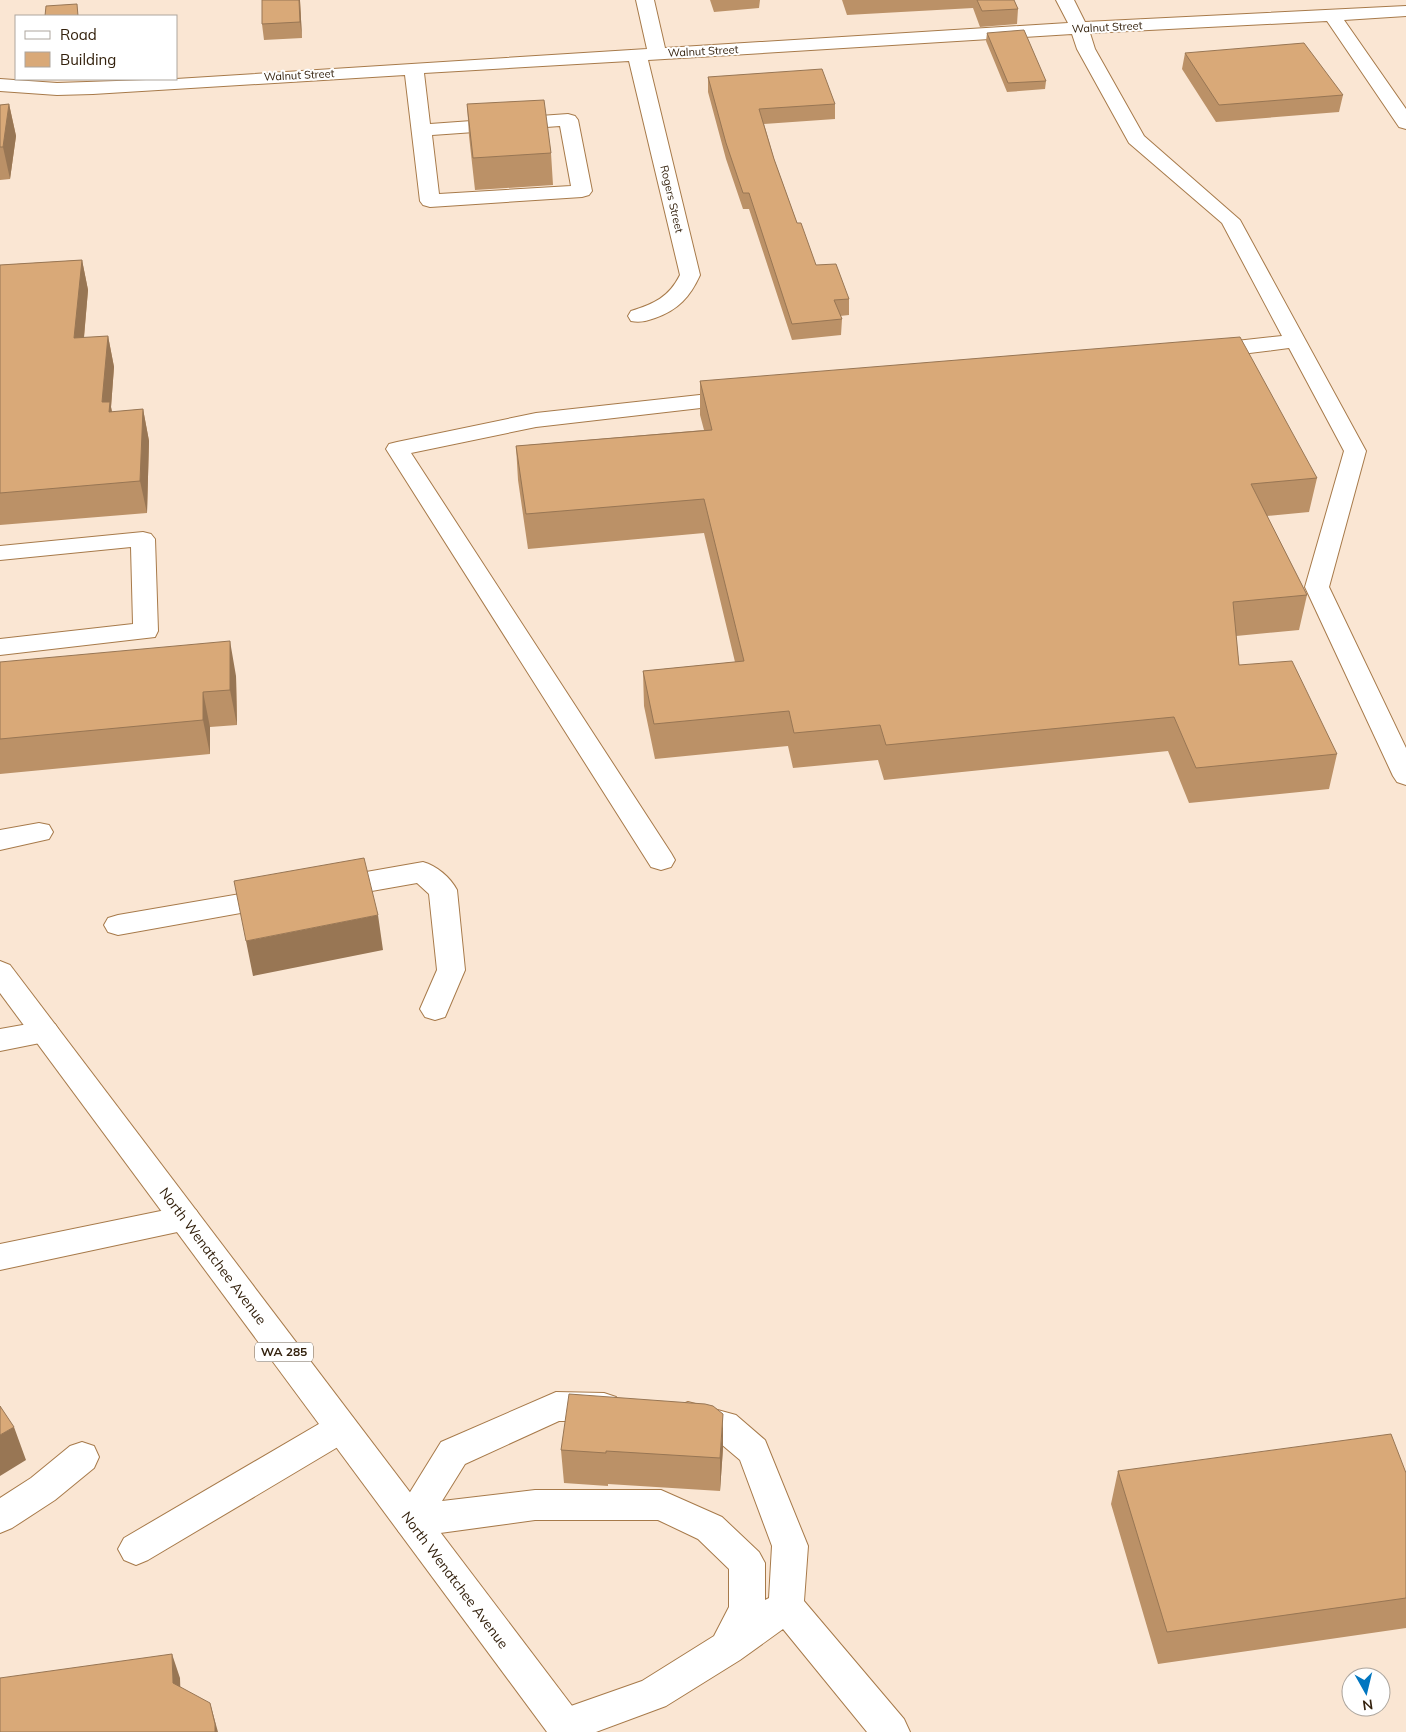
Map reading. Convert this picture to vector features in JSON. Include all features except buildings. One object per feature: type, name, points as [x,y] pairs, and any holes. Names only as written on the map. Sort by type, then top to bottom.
[{"type":"street","name":"Rogers Street","points":[[639,316],[665,308],[683,292],[690,275],[647,54],[645,0]]},
{"type":"street","points":[[1065,0],[1079,28],[1086,49],[1136,139],[1230,220],[1355,450],[1317,587],[1406,776]]},
{"type":"street","name":"Walnut Street","points":[[0,85],[57,89],[93,88],[1079,28],[1406,11]]},
{"type":"street","points":[[1332,15],[1406,123]]},
{"type":"street","points":[[414,68],[420,130],[430,202],[582,191],[568,120],[420,130]]},
{"type":"street","points":[[1190,353],[1297,341]]},
{"type":"street","points":[[661,860],[397,449],[536,420],[759,395]]},
{"type":"street","points":[[0,553],[143,539],[146,631],[0,647]]},
{"type":"street","points":[[0,840],[39,832]]},
{"type":"street","points":[[118,925],[423,872],[443,890],[450,970],[435,1009]]},
{"type":"street","name":"North Wenatchee Avenue","points":[[0,972],[567,1729]]},
{"type":"street","points":[[0,1040],[45,1032]]},
{"type":"street","points":[[0,1258],[185,1219]]},
{"type":"street","points":[[410,1521],[452,1452],[556,1406],[645,1408],[724,1425],[753,1451],[790,1546],[786,1606],[891,1732]]},
{"type":"street","points":[[136,1549],[341,1428]]},
{"type":"street","points":[[0,1516],[43,1489],[82,1457]]},
{"type":"street","points":[[410,1521],[535,1505],[661,1505],[710,1528],[747,1563],[747,1609],[727,1648]]},
{"type":"street","points":[[567,1729],[653,1694],[727,1648],[786,1606]]}]
